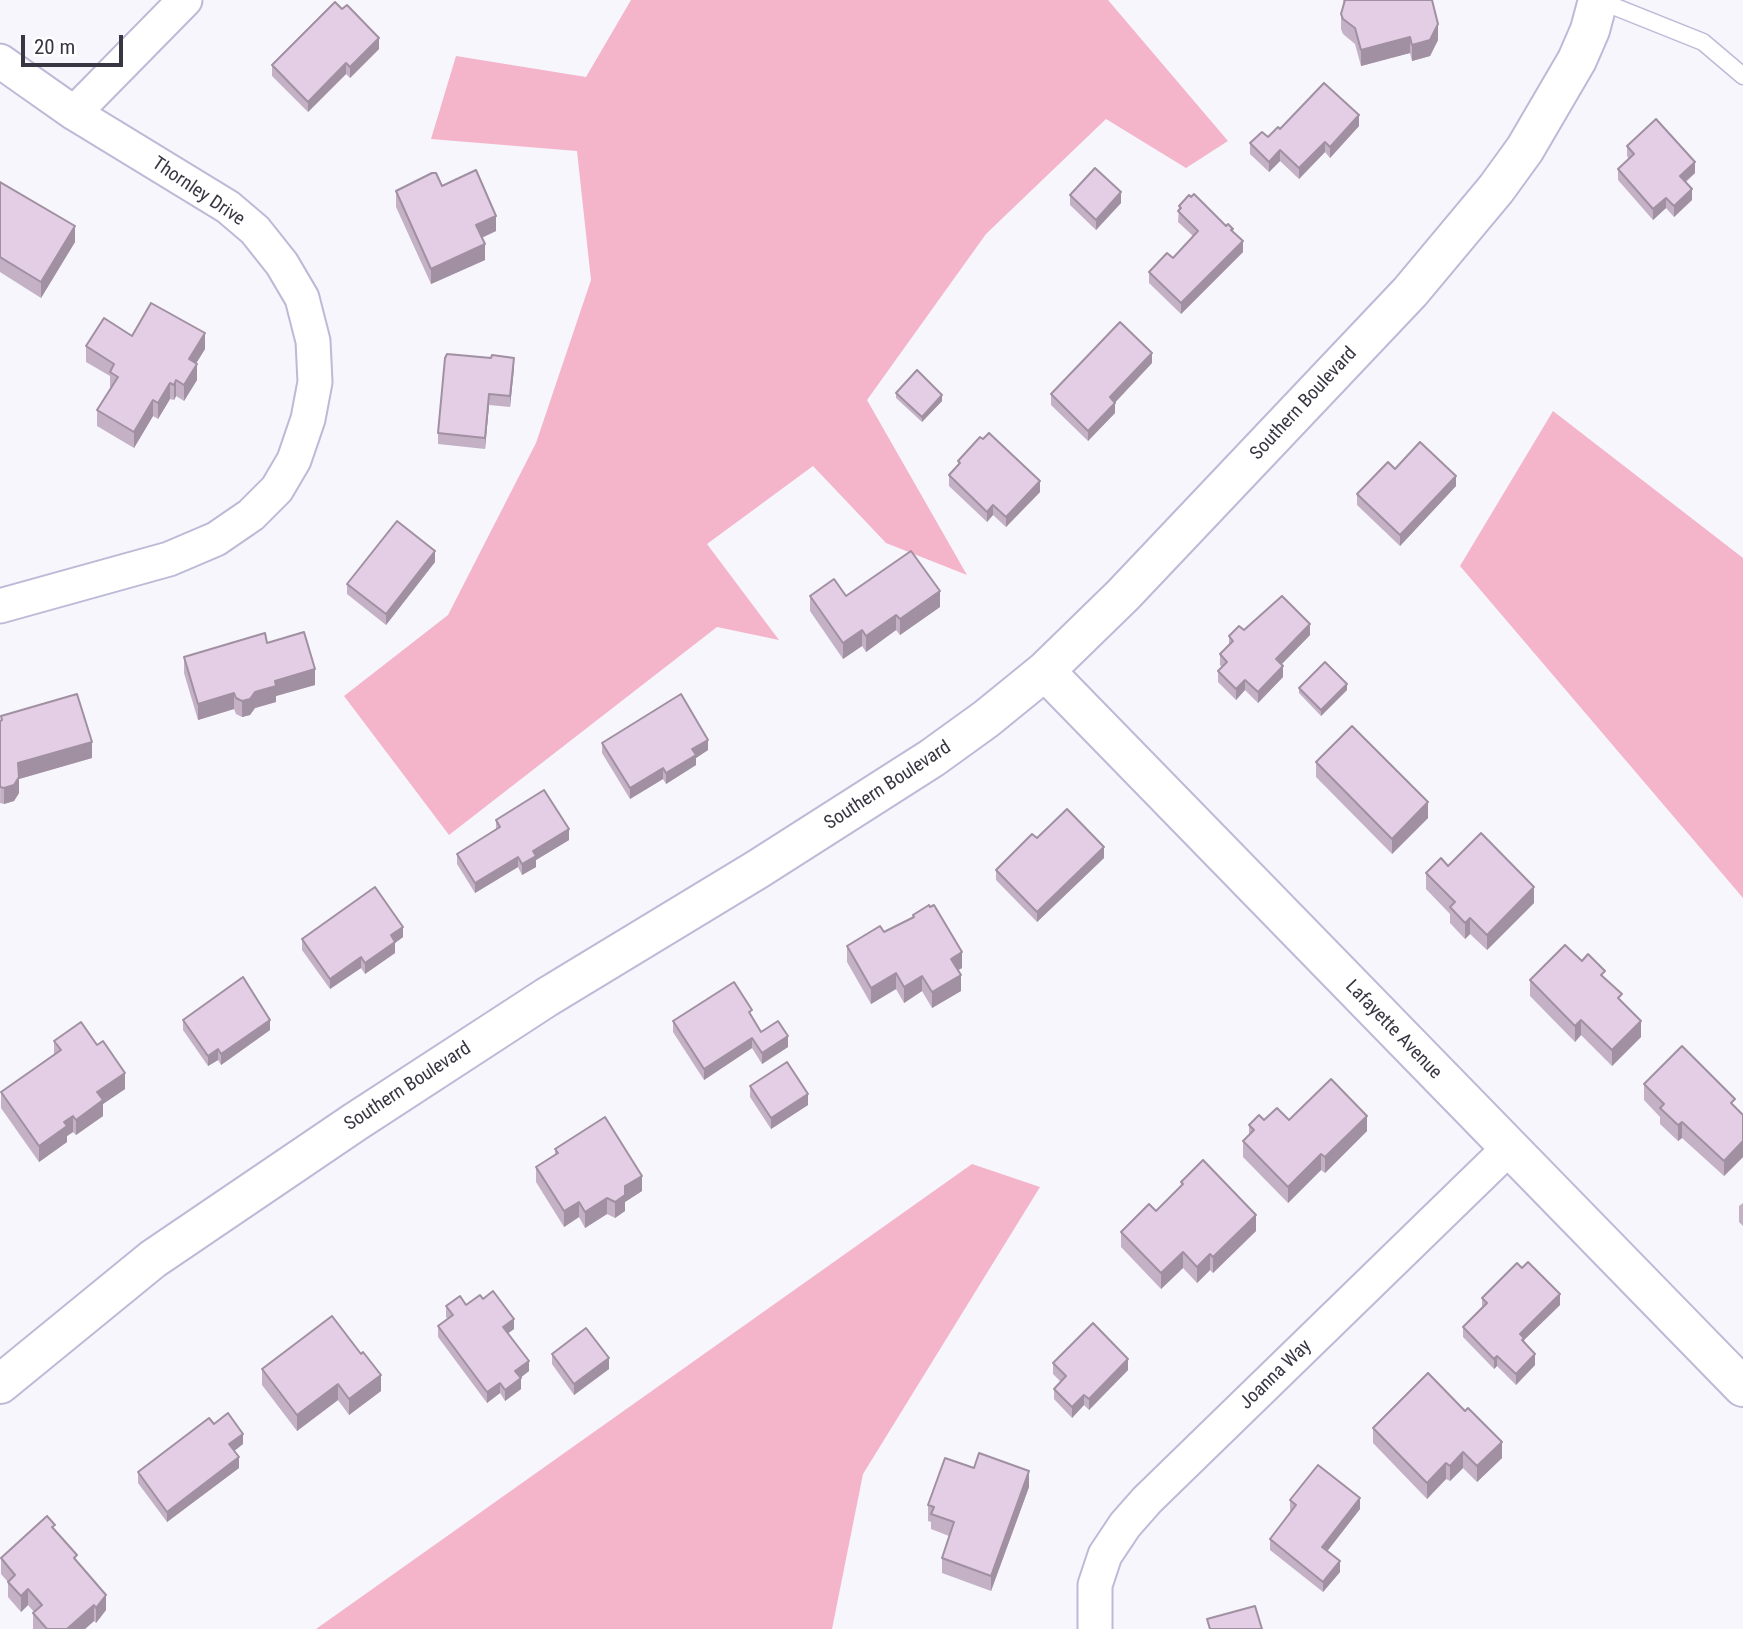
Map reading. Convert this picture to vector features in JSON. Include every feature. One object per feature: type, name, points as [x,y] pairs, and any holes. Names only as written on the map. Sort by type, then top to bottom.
[{"type":"main road","name":"Southern Boulevard","points":[[0,1384],[152,1259],[547,996],[758,869],[932,758],[1045,671],[1123,595],[1410,292],[1496,189],[1525,149],[1577,60],[1590,30],[1598,0]]},
{"type":"main road","name":"Lafayette Avenue","points":[[1045,671],[1743,1387]]},
{"type":"street","points":[[74,113],[185,0]]},
{"type":"street","name":"Thornley Drive","points":[[0,61],[74,113],[228,207],[255,230],[282,264],[302,298],[313,341],[315,382],[308,419],[294,460],[277,489],[251,515],[216,539],[169,559],[0,607]]},
{"type":"street","name":"Joanna Way","points":[[1095,1629],[1095,1585],[1105,1555],[1125,1525],[1147,1500],[1509,1148]]},
{"type":"lane","points":[[1598,0],[1703,42],[1743,76]]},
{"type":"shaded area","points":[[631,0],[1108,0],[1228,141],[1186,168],[1106,119],[986,234],[867,400],[967,575],[886,543],[813,466],[707,544],[779,640],[717,627],[449,835],[344,696],[448,615],[536,443],[591,280],[577,151],[431,139],[456,56],[586,77]]},
{"type":"shaded area","points":[[1553,411],[1743,558],[1743,898],[1460,566]]},
{"type":"shaded area","points":[[972,1164],[1040,1187],[863,1474],[832,1629],[316,1629]]},
{"type":"building","points":[[1345,0],[1432,0],[1438,24],[1430,40],[1412,45],[1410,37],[1361,50],[1355,28],[1343,19],[1341,14]]},
{"type":"building","points":[[335,2],[342,9],[347,5],[379,38],[350,67],[346,63],[308,102],[272,65]]},
{"type":"building","points":[[1324,83],[1359,115],[1330,147],[1325,142],[1299,168],[1280,150],[1269,162],[1250,143],[1262,132],[1268,137],[1278,127],[1280,129]]},
{"type":"building","points":[[1656,119],[1695,162],[1680,176],[1692,189],[1674,206],[1666,198],[1653,209],[1618,169],[1634,154],[1627,146]]},
{"type":"building","points":[[1095,168],[1121,192],[1096,220],[1070,195]]},
{"type":"building","points":[[476,170],[496,216],[476,225],[485,244],[431,269],[396,191],[432,173],[436,173],[442,186]]},
{"type":"building","points":[[0,182],[75,226],[41,282],[0,257]]},
{"type":"building","points":[[1194,194],[1243,241],[1181,303],[1149,272],[1167,253],[1173,258],[1198,231],[1178,211],[1189,195],[1191,197]]},
{"type":"building","points":[[151,303],[205,333],[189,359],[197,364],[184,385],[176,380],[174,385],[170,383],[158,403],[153,400],[134,432],[97,410],[118,377],[110,372],[114,364],[86,346],[104,318],[132,336]]},
{"type":"building","points":[[1120,322],[1152,353],[1110,397],[1115,403],[1088,431],[1051,394]]},
{"type":"building","points":[[447,354],[514,358],[510,396],[489,394],[485,438],[438,433]]},
{"type":"building","points":[[917,370],[942,395],[922,417],[896,393]]},
{"type":"building","points":[[989,433],[1040,481],[1006,517],[993,505],[987,512],[949,475],[980,437],[983,439]]},
{"type":"building","points":[[1420,442],[1456,476],[1400,535],[1357,494],[1388,462],[1395,469]]},
{"type":"building","points":[[397,521],[435,551],[386,614],[347,584]]},
{"type":"building","points":[[911,551],[940,591],[900,619],[896,615],[866,636],[862,630],[843,643],[810,596],[834,579],[846,596]]},
{"type":"building","points":[[1282,596],[1310,624],[1276,659],[1283,666],[1258,692],[1245,680],[1236,689],[1218,671],[1227,662],[1220,654],[1233,641],[1229,636],[1239,626],[1244,630]]},
{"type":"building","points":[[304,632],[315,669],[275,681],[276,686],[255,692],[250,699],[242,701],[236,698],[234,693],[198,704],[184,657],[265,633],[267,643]]},
{"type":"building","points":[[1325,662],[1347,684],[1321,710],[1299,688]]},
{"type":"building","points":[[77,694],[92,742],[18,763],[19,777],[14,785],[0,787],[1,716]]},
{"type":"building","points":[[681,694],[708,740],[692,749],[696,755],[666,773],[663,768],[630,788],[602,743]]},
{"type":"building","points":[[1352,726],[1428,802],[1392,839],[1316,762]]},
{"type":"building","points":[[544,790],[569,829],[533,851],[536,856],[522,864],[518,857],[475,883],[457,854],[500,827],[496,820]]},
{"type":"building","points":[[1067,809],[1104,847],[1037,912],[996,870],[1032,834],[1037,838]]},
{"type":"building","points":[[1481,833],[1534,887],[1487,935],[1470,918],[1465,923],[1450,907],[1455,902],[1426,873],[1441,858],[1448,866]]},
{"type":"building","points":[[375,887],[403,927],[391,935],[395,942],[365,963],[361,957],[330,979],[302,939]]},
{"type":"building","points":[[929,905],[934,905],[962,952],[951,959],[961,975],[932,992],[922,976],[904,987],[896,973],[871,988],[847,946],[880,926],[884,932],[914,917],[913,915]]},
{"type":"building","points":[[1565,945],[1582,961],[1588,954],[1605,971],[1601,975],[1622,994],[1618,998],[1641,1021],[1612,1050],[1581,1020],[1575,1026],[1530,980]]},
{"type":"building","points":[[243,977],[270,1020],[221,1054],[218,1049],[208,1056],[183,1020]]},
{"type":"building","points":[[734,982],[752,1010],[749,1012],[761,1032],[778,1021],[788,1036],[762,1053],[752,1038],[704,1069],[673,1021]]},
{"type":"building","points":[[81,1022],[97,1045],[103,1041],[125,1073],[97,1092],[103,1100],[76,1120],[73,1116],[64,1122],[67,1126],[39,1146],[1,1092],[61,1050],[54,1041]]},
{"type":"building","points":[[1682,1046],[1735,1099],[1731,1103],[1743,1115],[1743,1141],[1724,1161],[1682,1122],[1678,1125],[1660,1108],[1664,1104],[1644,1084]]},
{"type":"building","points":[[787,1062],[808,1094],[771,1118],[750,1086]]},
{"type":"building","points":[[1331,1079],[1367,1116],[1325,1157],[1321,1154],[1288,1187],[1243,1141],[1254,1130],[1249,1125],[1259,1115],[1264,1120],[1277,1108],[1289,1120]]},
{"type":"building","points":[[605,1117],[642,1176],[625,1186],[625,1195],[615,1202],[607,1198],[585,1212],[579,1202],[564,1211],[536,1167],[558,1153],[555,1149]]},
{"type":"building","points":[[1203,1160],[1256,1215],[1213,1257],[1210,1254],[1197,1267],[1183,1252],[1161,1273],[1121,1232],[1149,1204],[1156,1211]]},
{"type":"building","points":[[1528,1262],[1560,1294],[1520,1334],[1535,1354],[1516,1374],[1497,1356],[1494,1359],[1463,1327],[1487,1303],[1482,1298],[1517,1263],[1522,1268]]},
{"type":"building","points":[[493,1291],[514,1319],[503,1327],[529,1361],[515,1371],[521,1378],[505,1390],[500,1383],[487,1392],[438,1326],[453,1315],[446,1306],[460,1296],[466,1305],[480,1295],[483,1299]]},
{"type":"building","points":[[332,1316],[381,1375],[349,1399],[338,1384],[297,1415],[262,1369]]},
{"type":"building","points":[[1093,1323],[1128,1359],[1089,1399],[1084,1395],[1072,1407],[1054,1389],[1066,1376],[1053,1363]]},
{"type":"building","points":[[586,1328],[609,1358],[574,1384],[552,1354]]},
{"type":"building","points":[[1428,1373],[1465,1411],[1468,1408],[1502,1442],[1477,1466],[1463,1452],[1450,1466],[1446,1463],[1427,1483],[1373,1428]]},
{"type":"building","points":[[228,1413],[243,1434],[229,1444],[239,1457],[167,1512],[138,1472],[209,1418],[214,1424]]},
{"type":"building","points":[[979,1453],[1029,1471],[991,1576],[942,1558],[954,1522],[931,1514],[934,1507],[928,1505],[945,1458],[974,1468]]},
{"type":"building","points":[[1318,1465],[1360,1498],[1322,1547],[1340,1561],[1323,1582],[1270,1539],[1296,1505],[1290,1500]]},
{"type":"building","points":[[47,1516],[55,1525],[52,1527],[77,1555],[74,1558],[106,1595],[96,1608],[94,1605],[67,1629],[47,1629],[33,1613],[42,1605],[28,1589],[21,1596],[8,1582],[15,1575],[1,1558]]},
{"type":"building","points":[[1255,1606],[1262,1629],[1210,1629],[1207,1619]]}]
